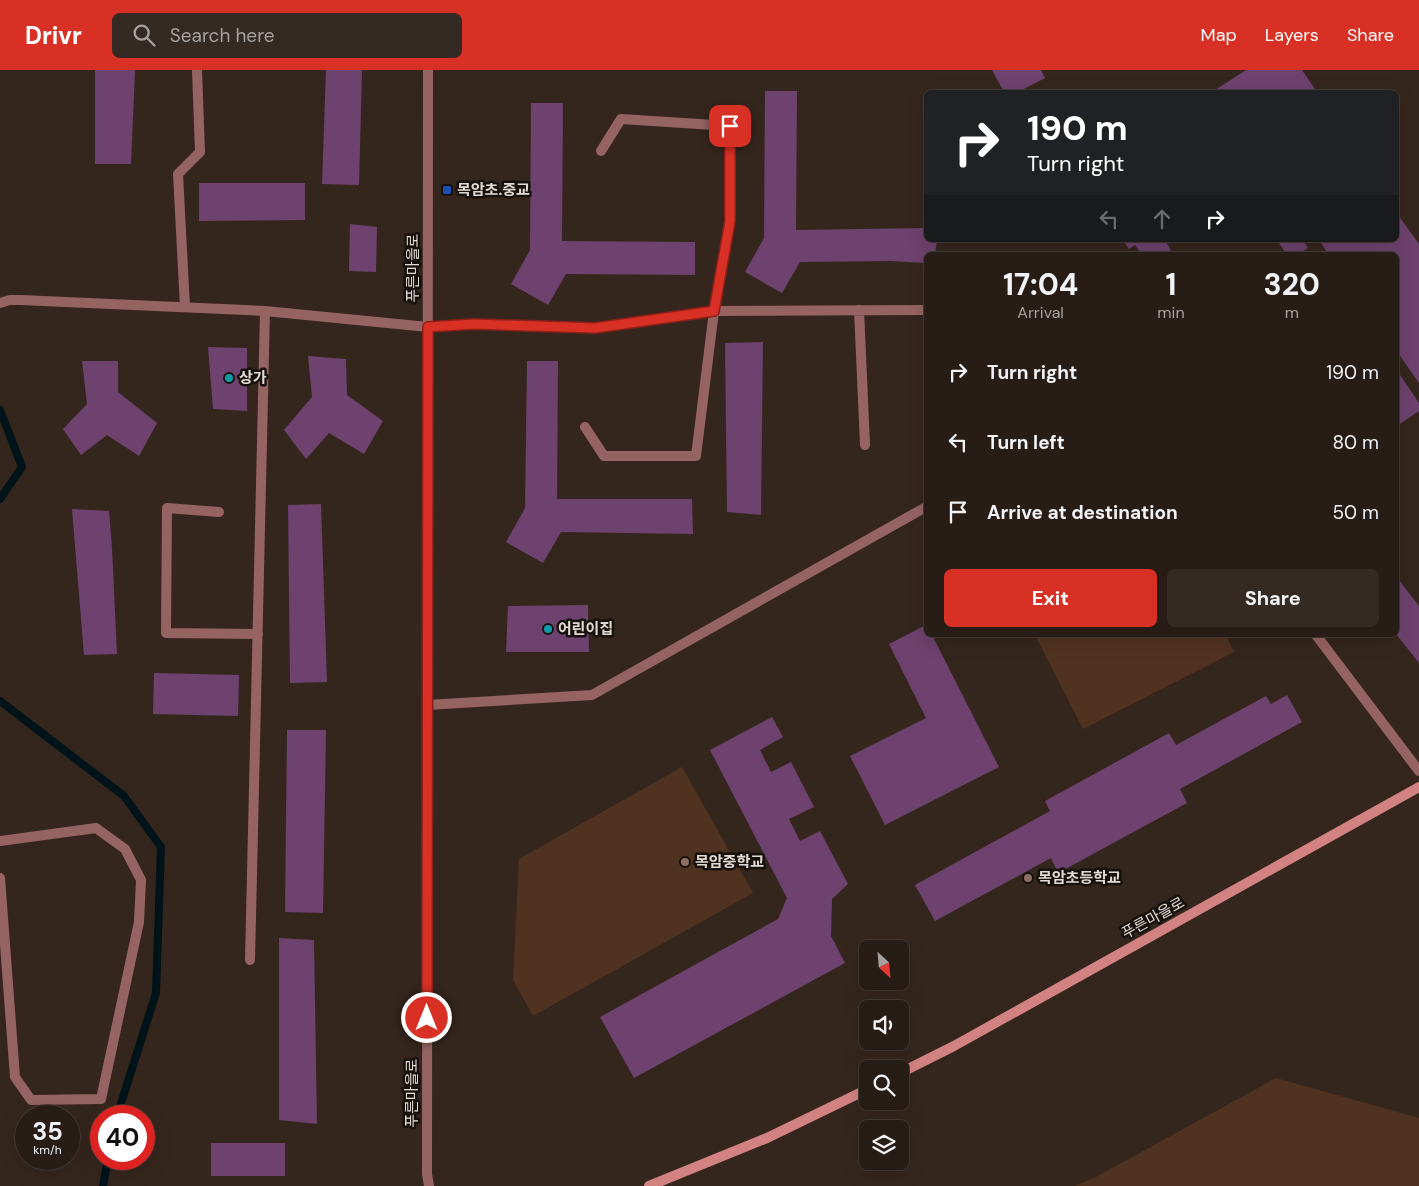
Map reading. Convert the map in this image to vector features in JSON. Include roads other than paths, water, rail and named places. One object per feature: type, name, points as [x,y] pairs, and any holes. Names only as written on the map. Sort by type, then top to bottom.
[{"type":"main road","name":"푸른마을로","points":[[909,1068],[963,1041],[1419,787]]},
{"type":"main road","points":[[649,1186],[767,1138],[859,1092]]},
{"type":"street","points":[[185,307],[178,174],[200,152],[197,70]]},
{"type":"street","name":"푸른마을로","points":[[428,70],[427,1174],[429,1186]]},
{"type":"street","points":[[585,427],[604,456],[696,456],[714,311],[730,221],[730,126],[621,119],[601,151]]},
{"type":"street","points":[[5,302],[266,311],[428,327],[474,324],[595,328],[714,311],[924,310]]},
{"type":"street","points":[[859,310],[865,445]]},
{"type":"street","points":[[250,960],[266,311]]},
{"type":"street","points":[[219,512],[168,508],[166,633],[258,634]]},
{"type":"street","points":[[428,705],[592,695],[924,508]]},
{"type":"street","points":[[1318,637],[1419,771]]},
{"type":"street","points":[[0,841],[96,828],[124,849],[141,880],[139,922],[101,1099],[31,1100],[15,1077],[0,878]]},
{"type":"waterway","points":[[0,410],[22,467],[0,499]]},
{"type":"waterway","points":[[0,701],[124,796],[161,847],[156,993],[120,1105]]},
{"type":"waterway","points":[[103,1186],[106,1170]]},
{"type":"place","name":"목암초.중교","points":[[447,190]]},
{"type":"place","name":"상가","points":[[229,378]]},
{"type":"place","name":"어린이집","points":[[548,629]]},
{"type":"place","name":"목암중학교","points":[[685,862]]},
{"type":"place","name":"목암초등학교","points":[[1028,878]]}]
